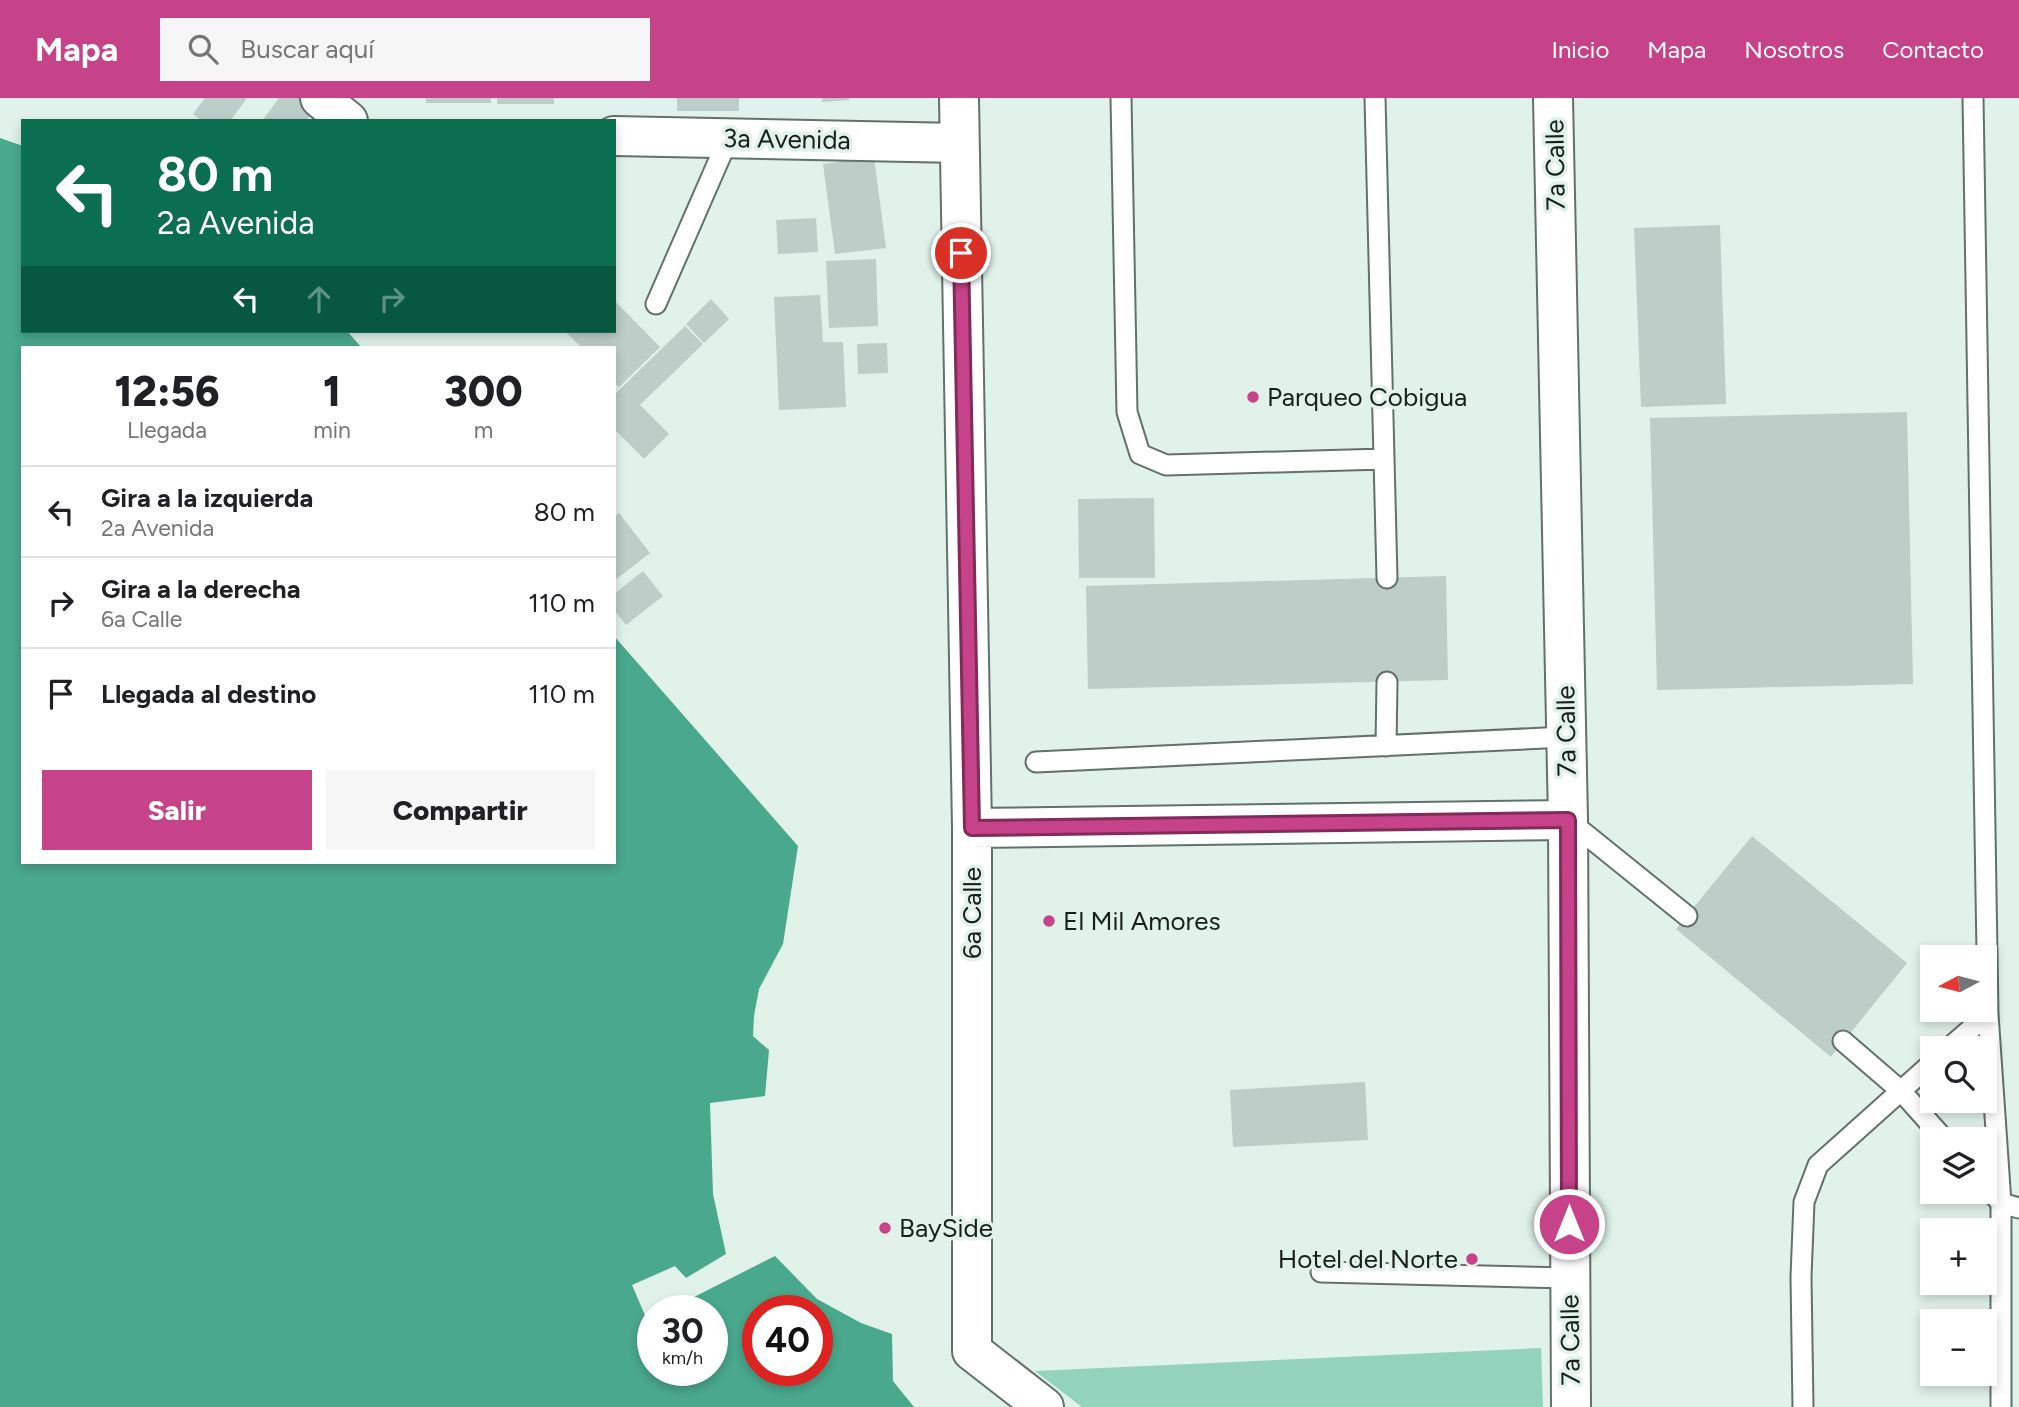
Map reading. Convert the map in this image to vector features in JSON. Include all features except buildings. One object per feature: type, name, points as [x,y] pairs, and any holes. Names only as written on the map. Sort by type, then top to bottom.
[{"type":"street","points":[[320,98],[346,119]]},
{"type":"street","name":"6a Calle","points":[[959,98],[972,828],[972,1351],[1044,1407]]},
{"type":"street","name":"7a Calle","points":[[1553,98],[1568,820],[1569,1278],[1572,1407]]},
{"type":"street","name":"3a Avenida","points":[[616,135],[959,143]]},
{"type":"street","points":[[972,828],[1568,820]]},
{"type":"lane","points":[[1121,98],[1127,412],[1140,454],[1166,465],[1384,459]]},
{"type":"lane","points":[[1375,98],[1387,578]]},
{"type":"lane","points":[[1973,98],[1987,945]]},
{"type":"lane","points":[[656,304],[729,137]]},
{"type":"lane","points":[[1386,746],[1387,682]]},
{"type":"lane","points":[[1036,762],[1566,737]]},
{"type":"lane","points":[[1568,820],[1687,916]]},
{"type":"lane","points":[[1963,1036],[1979,1022]]},
{"type":"lane","points":[[1989,1022],[2010,1205],[2001,1407]]},
{"type":"lane","points":[[1843,1041],[1901,1091],[1933,1127]]},
{"type":"lane","points":[[1803,1407],[1801,1277],[1804,1202],[1818,1165],[1920,1074]]},
{"type":"lane","points":[[1321,1272],[1569,1278]]},
{"type":"shaded area","points":[[0,138],[21,145],[21,333],[349,333],[360,346],[21,346],[21,864],[616,864],[616,638],[798,846],[783,944],[759,989],[754,1016],[753,1036],[769,1050],[765,1096],[710,1103],[713,1194],[726,1254],[686,1278],[675,1266],[632,1285],[637,1297],[637,1386],[728,1386],[728,1295],[698,1295],[775,1256],[813,1295],[742,1295],[742,1386],[833,1386],[833,1308],[861,1323],[892,1334],[893,1381],[914,1407],[0,1407]]},
{"type":"shaded area","points":[[1541,1348],[1543,1407],[1082,1407],[1035,1371]]},
{"type":"place","name":"Parqueo Cobigua","points":[[1253,397]]},
{"type":"place","name":"El Mil Amores","points":[[1049,921]]},
{"type":"place","name":"BaySide","points":[[885,1228]]},
{"type":"place","name":"Hotel del Norte","points":[[1472,1259]]},
{"type":"route","points":[[961,253],[972,828],[1568,820],[1569,1224]]}]
